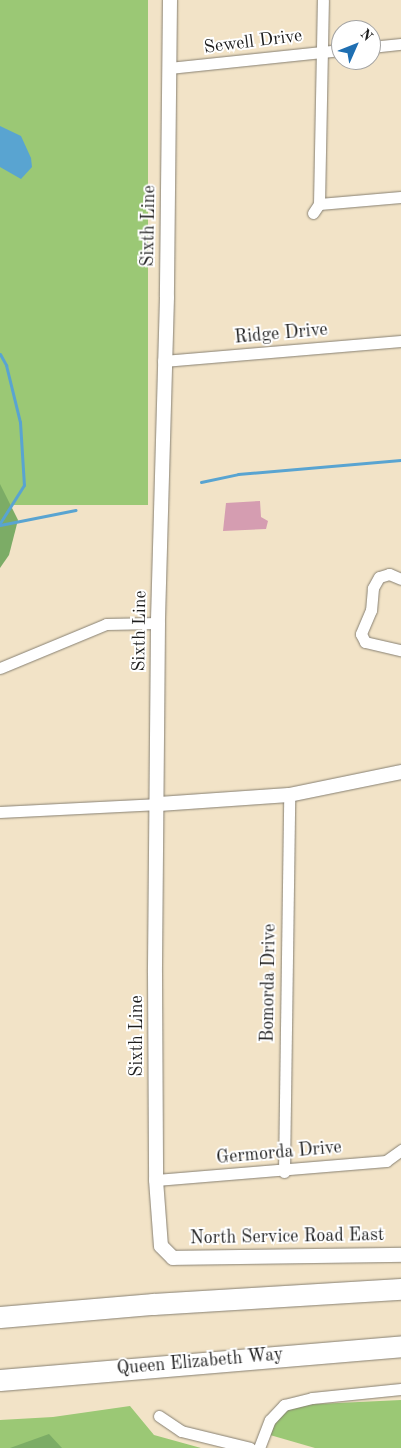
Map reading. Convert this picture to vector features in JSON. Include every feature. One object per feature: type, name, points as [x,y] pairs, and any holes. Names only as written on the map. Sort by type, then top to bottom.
[{"type":"highway","points":[[0,1317],[401,1288]]},
{"type":"highway","name":"Queen Elizabeth Way","points":[[0,1380],[401,1346]]},
{"type":"street","name":"Sixth Line","points":[[170,0],[167,297],[163,361],[158,623],[156,1180],[161,1246],[173,1258]]},
{"type":"street","points":[[323,0],[316,209],[401,197]]},
{"type":"street","points":[[381,46],[401,44]]},
{"type":"street","name":"Sewell Drive","points":[[169,68],[331,51]]},
{"type":"street","name":"Ridge Drive","points":[[163,361],[401,341]]},
{"type":"street","points":[[401,579],[389,574],[379,577],[374,588],[372,610],[361,634],[365,642],[371,645],[401,650]]},
{"type":"street","points":[[0,668],[106,624],[158,623]]},
{"type":"street","points":[[0,812],[289,795],[401,772]]},
{"type":"street","name":"Bomorda Drive","points":[[284,1172],[289,795]]},
{"type":"street","name":"Germorda Drive","points":[[156,1180],[284,1172],[386,1161],[401,1150]]},
{"type":"street","name":"North Service Road East","points":[[173,1258],[401,1255]]},
{"type":"street","points":[[260,1448],[270,1420],[284,1405],[312,1398],[401,1389]]},
{"type":"street","points":[[159,1416],[181,1431],[250,1448]]},
{"type":"green space","points":[[0,0],[148,0],[148,505],[0,505]]},
{"type":"green space","points":[[0,484],[18,520],[9,555],[0,568]]},
{"type":"green space","points":[[401,1400],[401,1448],[315,1448],[270,1435],[277,1417],[296,1405]]},
{"type":"green space","points":[[130,1406],[154,1435],[201,1448],[0,1448],[0,1420],[53,1417]]},
{"type":"green space","points":[[49,1434],[62,1448],[10,1448]]},
{"type":"water","points":[[0,126],[21,136],[31,158],[32,167],[21,179],[0,167]]},
{"type":"building","points":[[260,501],[261,517],[268,521],[266,529],[223,531],[226,503]]},
{"type":"waterway","points":[[0,354],[6,365],[20,422],[24,485],[0,523]]},
{"type":"waterway","points":[[201,482],[238,474],[401,460]]},
{"type":"waterway","points":[[0,525],[76,510]]}]
